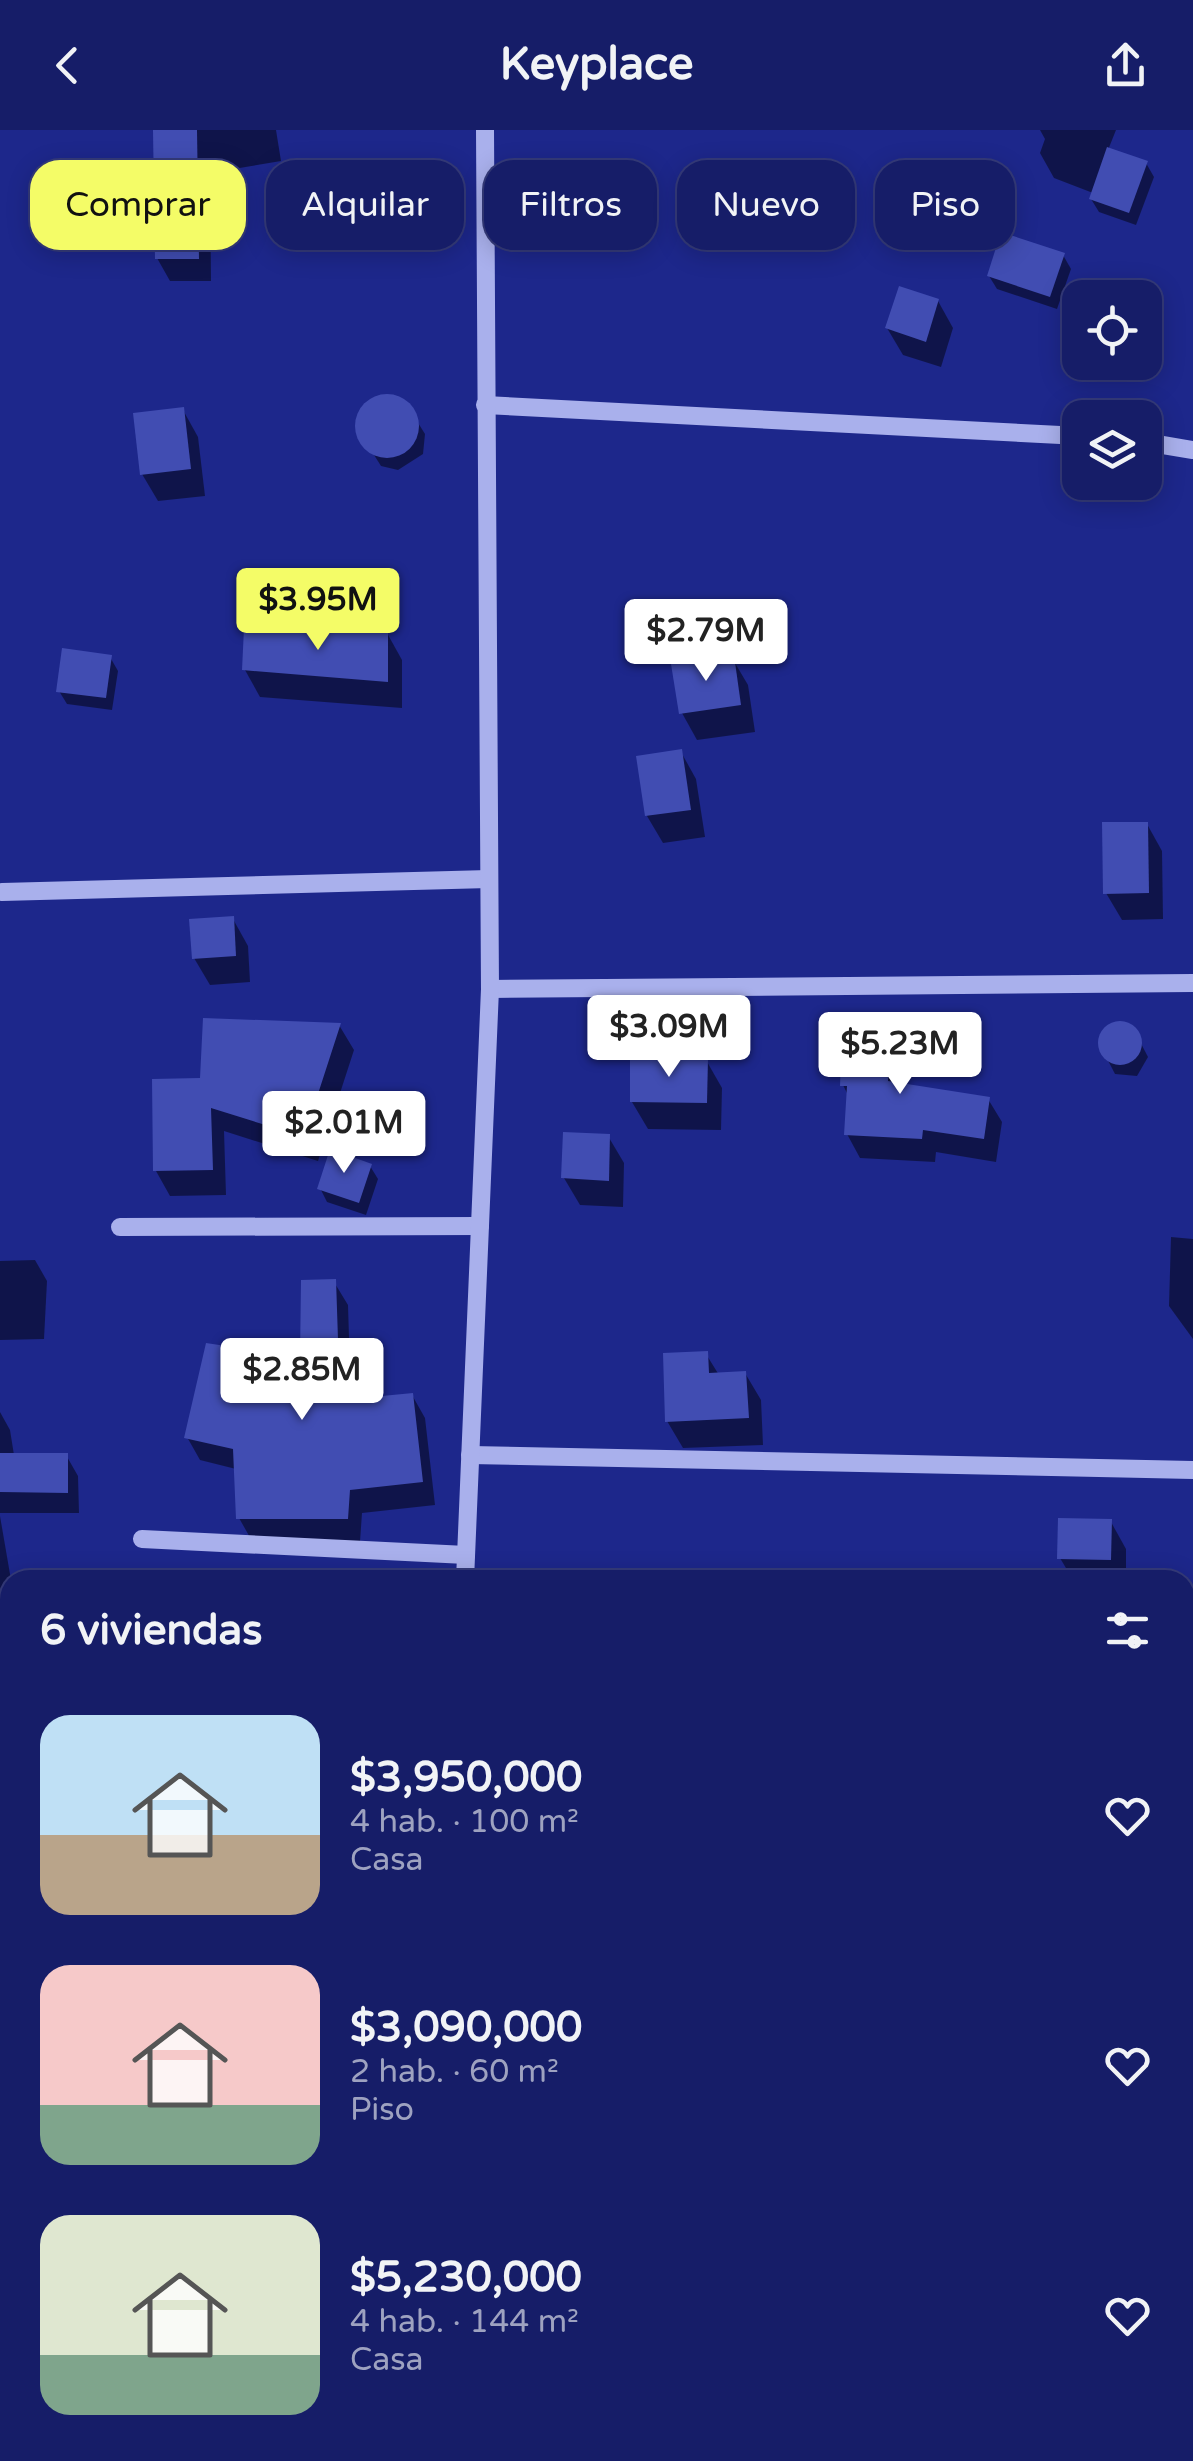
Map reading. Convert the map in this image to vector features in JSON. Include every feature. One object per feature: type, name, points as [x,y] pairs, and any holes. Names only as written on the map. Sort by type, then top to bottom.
[{"type":"street","points":[[465,1570],[490,988],[485,130]]},
{"type":"street","points":[[485,405],[1062,435]]},
{"type":"street","points":[[1162,445],[1193,450]]},
{"type":"street","points":[[2,892],[489,879]]},
{"type":"street","points":[[490,988],[1193,983]]},
{"type":"street","points":[[120,1228],[480,1226]]},
{"type":"street","points":[[470,1455],[1193,1470]]},
{"type":"street","points":[[142,1538],[466,1555]]},
{"type":"building","points":[[153,130],[197,130],[197,160],[153,160]]},
{"type":"building","points":[[1107,147],[1148,161],[1129,213],[1089,199]]},
{"type":"building","points":[[1015,237],[1065,253],[1050,297],[987,276],[995,250],[1015,250]]},
{"type":"building","points":[[155,250],[199,250],[199,259],[155,259]]},
{"type":"building","points":[[899,286],[939,299],[926,342],[885,328]]},
{"type":"building","points":[[387,394],[409,404],[419,426],[409,448],[387,458],[365,448],[355,426],[365,404]]},
{"type":"building","points":[[184,407],[191,469],[140,475],[133,413]]},
{"type":"building","points":[[244,628],[388,631],[388,682],[242,670]]},
{"type":"building","points":[[62,648],[112,655],[106,698],[56,692]]},
{"type":"building","points":[[734,655],[741,705],[679,714],[671,664]]},
{"type":"building","points":[[682,749],[691,810],[645,816],[636,756]]},
{"type":"building","points":[[1102,822],[1148,822],[1149,893],[1103,894]]},
{"type":"building","points":[[234,916],[236,956],[192,959],[189,919]]},
{"type":"building","points":[[203,1018],[341,1023],[304,1137],[211,1108],[213,1170],[153,1171],[152,1079],[200,1078]]},
{"type":"building","points":[[1120,1021],[1135,1028],[1142,1043],[1135,1058],[1120,1065],[1105,1058],[1098,1043],[1105,1028]]},
{"type":"building","points":[[842,1029],[890,1031],[888,1081],[990,1097],[984,1139],[923,1130],[922,1139],[844,1135],[847,1086],[840,1086]]},
{"type":"building","points":[[630,1057],[708,1058],[707,1103],[630,1102]]},
{"type":"building","points":[[563,1132],[610,1134],[609,1181],[561,1178]]},
{"type":"building","points":[[330,1149],[372,1164],[359,1203],[317,1189]]},
{"type":"building","points":[[336,1279],[340,1400],[413,1393],[423,1482],[350,1490],[348,1519],[236,1519],[233,1449],[184,1438],[206,1343],[300,1357],[301,1280]]},
{"type":"building","points":[[708,1351],[709,1373],[746,1371],[749,1418],[665,1422],[663,1353]]},
{"type":"building","points":[[0,1453],[68,1453],[68,1493],[0,1492]]},
{"type":"building","points":[[1058,1518],[1112,1519],[1111,1560],[1057,1559]]}]
